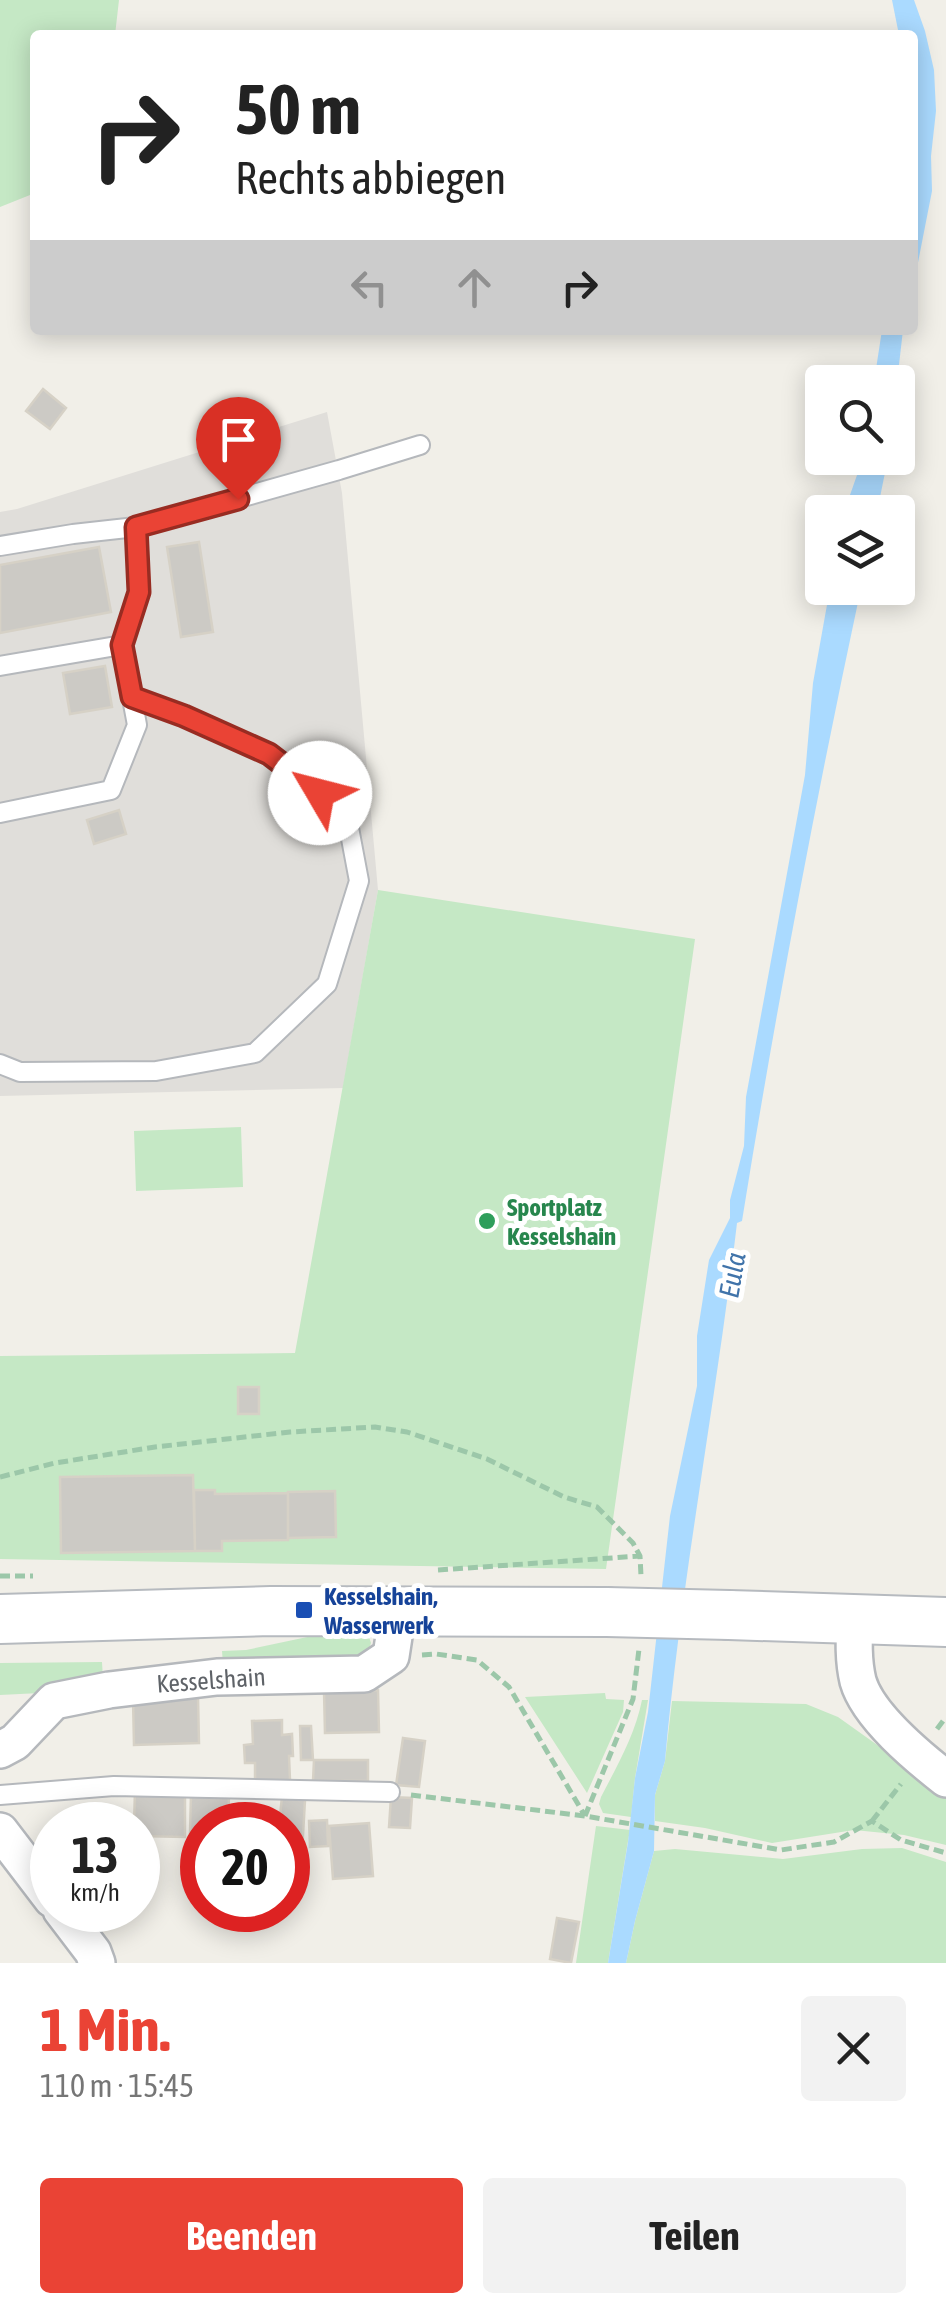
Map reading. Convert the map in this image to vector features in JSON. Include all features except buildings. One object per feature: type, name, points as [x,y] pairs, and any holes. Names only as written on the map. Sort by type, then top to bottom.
[{"type":"main road","points":[[0,1618],[398,1610],[946,1622]]},
{"type":"street","points":[[391,1656],[398,1610]]},
{"type":"street","points":[[855,1619],[853,1651],[859,1685],[879,1718],[946,1779]]},
{"type":"street","name":"Kesselshain","points":[[0,1750],[14,1742],[54,1701],[217,1677],[364,1674],[391,1656]]},
{"type":"street","points":[[0,1832],[30,1871]]},
{"type":"street","points":[[78,1932],[98,1963]]},
{"type":"lane","points":[[0,546],[136,527],[420,445]]},
{"type":"lane","points":[[0,812],[111,790],[137,725],[122,645],[139,592],[136,527]]},
{"type":"lane","points":[[0,666],[122,645]]},
{"type":"lane","points":[[0,1064],[20,1072],[156,1071],[254,1053],[327,984],[359,881],[346,812],[269,754],[132,697]]},
{"type":"lane","points":[[0,1795],[114,1786],[390,1792]]},
{"type":"path","points":[[0,1477],[55,1463],[155,1447],[375,1427],[407,1432],[487,1458],[564,1496],[598,1507],[640,1556],[630,1614],[633,1699],[584,1816]]},
{"type":"path","points":[[391,1656],[436,1654],[476,1660],[509,1686],[584,1816]]},
{"type":"path","points":[[390,1792],[584,1816],[781,1850],[834,1842],[872,1821],[901,1840],[946,1853]]},
{"type":"shaded area","points":[[327,412],[342,493],[378,890],[343,1088],[0,1096],[0,512]]},
{"type":"green space","points":[[0,0],[119,0],[116,30],[30,30],[30,195],[0,207]]},
{"type":"green space","name":"Sportplatz Kesselshain","points":[[378,890],[695,939],[606,1569],[0,1559],[0,1356],[295,1353]]},
{"type":"green space","points":[[241,1127],[243,1187],[136,1191],[134,1131]]},
{"type":"green space","points":[[312,1636],[369,1637],[371,1643],[368,1651],[358,1657],[223,1664],[222,1651]]},
{"type":"green space","points":[[102,1662],[103,1679],[40,1693],[0,1695],[0,1663]]},
{"type":"green space","points":[[605,1693],[606,1699],[624,1700],[623,1712],[587,1793],[525,1697]]},
{"type":"green space","points":[[642,1700],[648,1700],[631,1817],[603,1813],[601,1797],[630,1738]]},
{"type":"green space","points":[[672,1701],[806,1704],[838,1717],[946,1794],[946,1845],[904,1835],[854,1830],[772,1843],[655,1821],[655,1795],[665,1761]]},
{"type":"green space","points":[[596,1826],[630,1830],[608,1963],[576,1963]]},
{"type":"green space","points":[[902,1848],[946,1862],[946,1963],[626,1963],[654,1851],[675,1849],[783,1859]]},
{"type":"water","points":[[892,0],[914,0],[934,70],[936,111],[932,191],[918,262],[918,30],[898,30]]},
{"type":"water","points":[[881,335],[902,335],[899,365],[877,365]]},
{"type":"water","points":[[857,475],[885,475],[880,495],[850,495]]},
{"type":"water","points":[[827,605],[857,605],[797,904],[742,1221],[737,1223],[680,1626],[665,1761],[655,1795],[654,1851],[626,1963],[608,1963],[648,1712],[670,1516],[697,1386],[697,1336],[709,1260],[730,1218],[730,1200],[744,1146],[746,1097],[805,775],[813,683]]},
{"type":"place","name":"Sportplatz Kesselshain","points":[[487,1221]]},
{"type":"place","name":"Kesselshain, Wasserwerk","points":[[304,1610]]},
{"type":"route","points":[[238,499],[136,527],[139,592],[122,645],[132,697],[269,754],[320,793]]},
{"type":"water label","name":"Eula","points":[[732,1275]]}]
